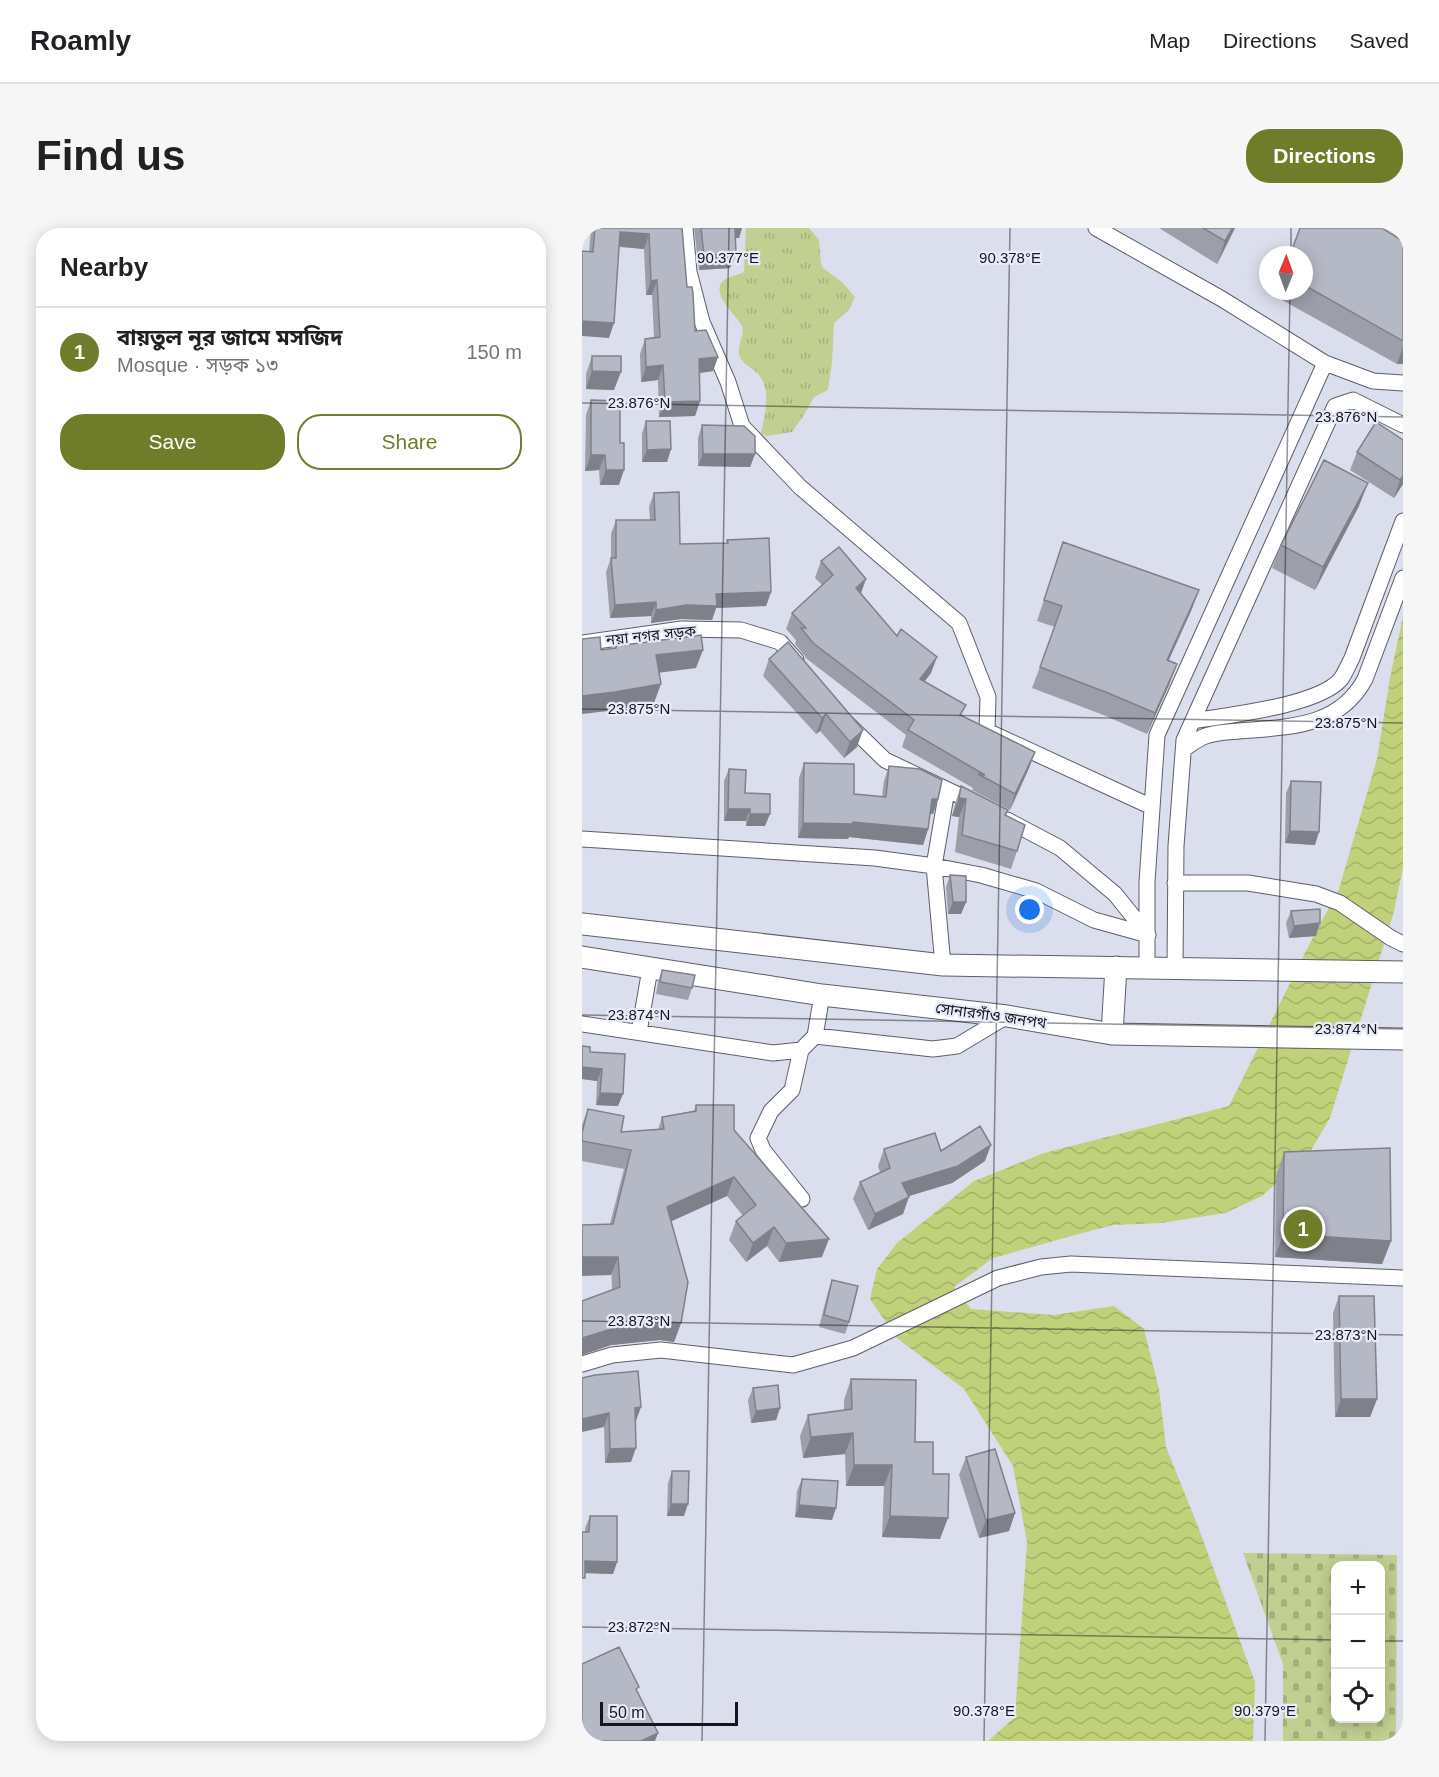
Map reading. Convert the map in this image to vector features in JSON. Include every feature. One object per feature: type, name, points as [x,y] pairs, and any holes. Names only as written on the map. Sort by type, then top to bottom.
[{"type":"main road","points":[[582,924],[943,966],[1397,972]]},
{"type":"main road","name":"সোনারগাঁও জনপথ","points":[[582,957],[822,995],[1007,1016],[1112,1034],[1394,1039]]},
{"type":"main road","points":[[1112,1034],[1116,967]]},
{"type":"street","points":[[684,228],[689,272],[702,322],[728,382],[742,426],[800,487],[959,623],[988,697],[987,731],[1152,807]]},
{"type":"street","points":[[1096,228],[1221,299],[1325,363],[1373,381],[1403,382]]},
{"type":"street","points":[[1147,967],[1148,882],[1157,735],[1325,363]]},
{"type":"street","points":[[1175,968],[1176,846],[1184,740],[1335,406],[1353,400],[1403,425]]},
{"type":"street","points":[[1193,721],[1274,708],[1325,690],[1340,679],[1352,658],[1403,521]]},
{"type":"street","points":[[1184,749],[1204,736],[1300,726],[1323,718],[1339,709],[1358,693],[1365,679],[1403,578]]},
{"type":"street","name":"নয়া নগর সড়ক","points":[[582,643],[682,629],[741,630],[780,642],[804,670]]},
{"type":"street","points":[[840,713],[885,760],[1060,848],[1115,894],[1148,935]]},
{"type":"street","points":[[943,966],[934,866],[947,790]]},
{"type":"street","points":[[582,839],[875,858],[934,866],[981,875],[1036,891],[1094,920],[1148,935]]},
{"type":"street","points":[[1175,883],[1248,883],[1316,894],[1340,903],[1397,941]]},
{"type":"street","points":[[639,1032],[650,969]]},
{"type":"street","points":[[802,1199],[763,1150],[758,1138],[771,1111],[792,1090],[801,1050],[815,1036],[822,995]]},
{"type":"street","points":[[815,1036],[933,1049],[957,1046],[1007,1016]]},
{"type":"street","points":[[582,1024],[773,1053],[801,1050]]},
{"type":"street","points":[[582,1364],[612,1355],[661,1350],[794,1365],[853,1348],[998,1278],[1041,1267],[1071,1264],[1403,1278]]},
{"type":"green space","points":[[746,228],[809,228],[819,240],[823,268],[842,282],[855,297],[849,310],[834,323],[828,390],[814,397],[792,432],[766,436],[761,433],[766,402],[765,387],[758,374],[740,357],[742,326],[721,296],[721,284],[726,279],[744,272]]},
{"type":"green space","points":[[1243,1553],[1397,1555],[1396,1741],[1283,1741],[1283,1664]]},
{"type":"water","points":[[1403,616],[1403,868],[1393,915],[1330,1118],[1310,1152],[1262,1196],[1225,1213],[1161,1223],[1113,1225],[1075,1235],[993,1258],[954,1287],[971,1309],[1054,1315],[1114,1306],[1144,1329],[1159,1389],[1166,1447],[1199,1529],[1255,1682],[1253,1741],[988,1741],[1015,1717],[1027,1542],[1013,1466],[964,1389],[897,1338],[870,1299],[877,1269],[897,1243],[974,1181],[1044,1153],[1229,1106],[1339,889],[1377,759]]},
{"type":"building","points":[[595,228],[682,228],[687,287],[692,287],[693,293],[695,331],[706,330],[718,357],[699,359],[700,401],[665,402],[663,365],[646,367],[645,339],[660,337],[657,280],[651,281],[649,234],[620,232],[614,323],[582,321],[582,251],[593,252]]},
{"type":"building","points":[[701,228],[735,228],[736,254],[704,255]]},
{"type":"building","points":[[1203,228],[1232,228],[1225,241]]},
{"type":"building","points":[[1300,228],[1382,228],[1403,241],[1403,341],[1313,290],[1313,246],[1293,246]]},
{"type":"building","points":[[592,356],[621,356],[621,372],[592,371]]},
{"type":"building","points":[[591,400],[620,401],[620,443],[624,443],[624,470],[606,470],[605,455],[591,455]]},
{"type":"building","points":[[646,421],[670,421],[671,449],[647,450]]},
{"type":"building","points":[[1376,422],[1403,440],[1403,476],[1400,480],[1357,452]]},
{"type":"building","points":[[702,425],[744,426],[755,436],[755,454],[703,454]]},
{"type":"building","points":[[1324,460],[1368,483],[1323,567],[1281,545]]},
{"type":"building","points":[[679,492],[680,544],[728,543],[727,540],[769,538],[771,592],[716,594],[717,606],[686,605],[656,610],[656,602],[615,605],[611,558],[616,558],[616,520],[655,520],[654,493]]},
{"type":"building","points":[[1063,542],[1199,590],[1167,660],[1177,664],[1155,713],[1040,667],[1062,606],[1044,600]]},
{"type":"building","points":[[839,547],[866,579],[856,588],[897,636],[901,629],[937,657],[920,679],[966,705],[960,715],[1035,752],[1015,794],[978,774],[985,775],[908,730],[914,720],[813,643],[801,628],[806,628],[792,613],[833,575],[821,561]]},
{"type":"building","points":[[701,635],[703,650],[656,655],[661,684],[582,696],[582,639],[600,637],[601,650]]},
{"type":"building","points":[[788,642],[863,730],[850,742],[826,714],[822,718],[769,659]]},
{"type":"building","points":[[804,763],[854,764],[854,794],[886,797],[889,766],[920,769],[942,780],[938,799],[932,799],[928,829],[853,822],[853,824],[803,823]]},
{"type":"building","points":[[729,769],[746,770],[745,793],[770,794],[770,814],[750,814],[750,809],[728,809]]},
{"type":"building","points":[[1291,781],[1321,782],[1319,832],[1290,831]]},
{"type":"building","points":[[961,786],[1008,810],[1005,815],[1025,825],[1017,851],[962,835],[966,799],[959,798]]},
{"type":"building","points":[[950,875],[966,876],[966,902],[953,902]]},
{"type":"building","points":[[1320,909],[1320,923],[1294,926],[1291,911]]},
{"type":"building","points":[[662,970],[695,975],[692,988],[660,982]]},
{"type":"building","points":[[582,1046],[590,1047],[590,1052],[625,1054],[623,1094],[600,1093],[602,1069],[582,1067]]},
{"type":"building","points":[[696,1105],[734,1105],[734,1130],[829,1239],[786,1243],[774,1227],[753,1243],[736,1221],[756,1205],[734,1177],[667,1207],[688,1282],[681,1323],[667,1322],[618,1327],[582,1338],[582,1301],[620,1287],[618,1257],[582,1257],[582,1225],[613,1224],[631,1150],[582,1141],[588,1109],[624,1116],[621,1132],[664,1129],[662,1117],[696,1111]]},
{"type":"building","points":[[980,1126],[991,1145],[958,1166],[902,1183],[909,1197],[875,1214],[860,1182],[890,1168],[884,1149],[935,1133],[941,1151]]},
{"type":"building","points":[[1390,1148],[1391,1241],[1283,1234],[1284,1152]]},
{"type":"building","points":[[832,1280],[858,1286],[849,1322],[824,1315]]},
{"type":"building","points":[[1339,1296],[1374,1296],[1377,1399],[1341,1399]]},
{"type":"building","points":[[638,1371],[641,1407],[635,1408],[636,1448],[610,1449],[609,1413],[582,1419],[582,1378]]},
{"type":"building","points":[[851,1379],[916,1380],[915,1442],[933,1442],[933,1474],[949,1474],[948,1518],[890,1516],[892,1465],[854,1465],[853,1433],[811,1437],[808,1415],[852,1409]]},
{"type":"building","points":[[778,1385],[780,1408],[756,1411],[753,1388]]},
{"type":"building","points":[[995,1449],[1015,1513],[986,1520],[966,1457]]},
{"type":"building","points":[[672,1471],[689,1471],[688,1504],[671,1504]]},
{"type":"building","points":[[802,1479],[838,1481],[836,1508],[799,1505]]},
{"type":"building","points":[[590,1516],[617,1516],[617,1562],[585,1561],[585,1578],[582,1578],[582,1532],[589,1532]]},
{"type":"building","points":[[619,1647],[639,1687],[636,1689],[658,1733],[641,1741],[582,1741],[582,1664]]},
{"type":"place","name":"বায়তুল নূর জামে মসজিদ","points":[[1303,1229]]}]
